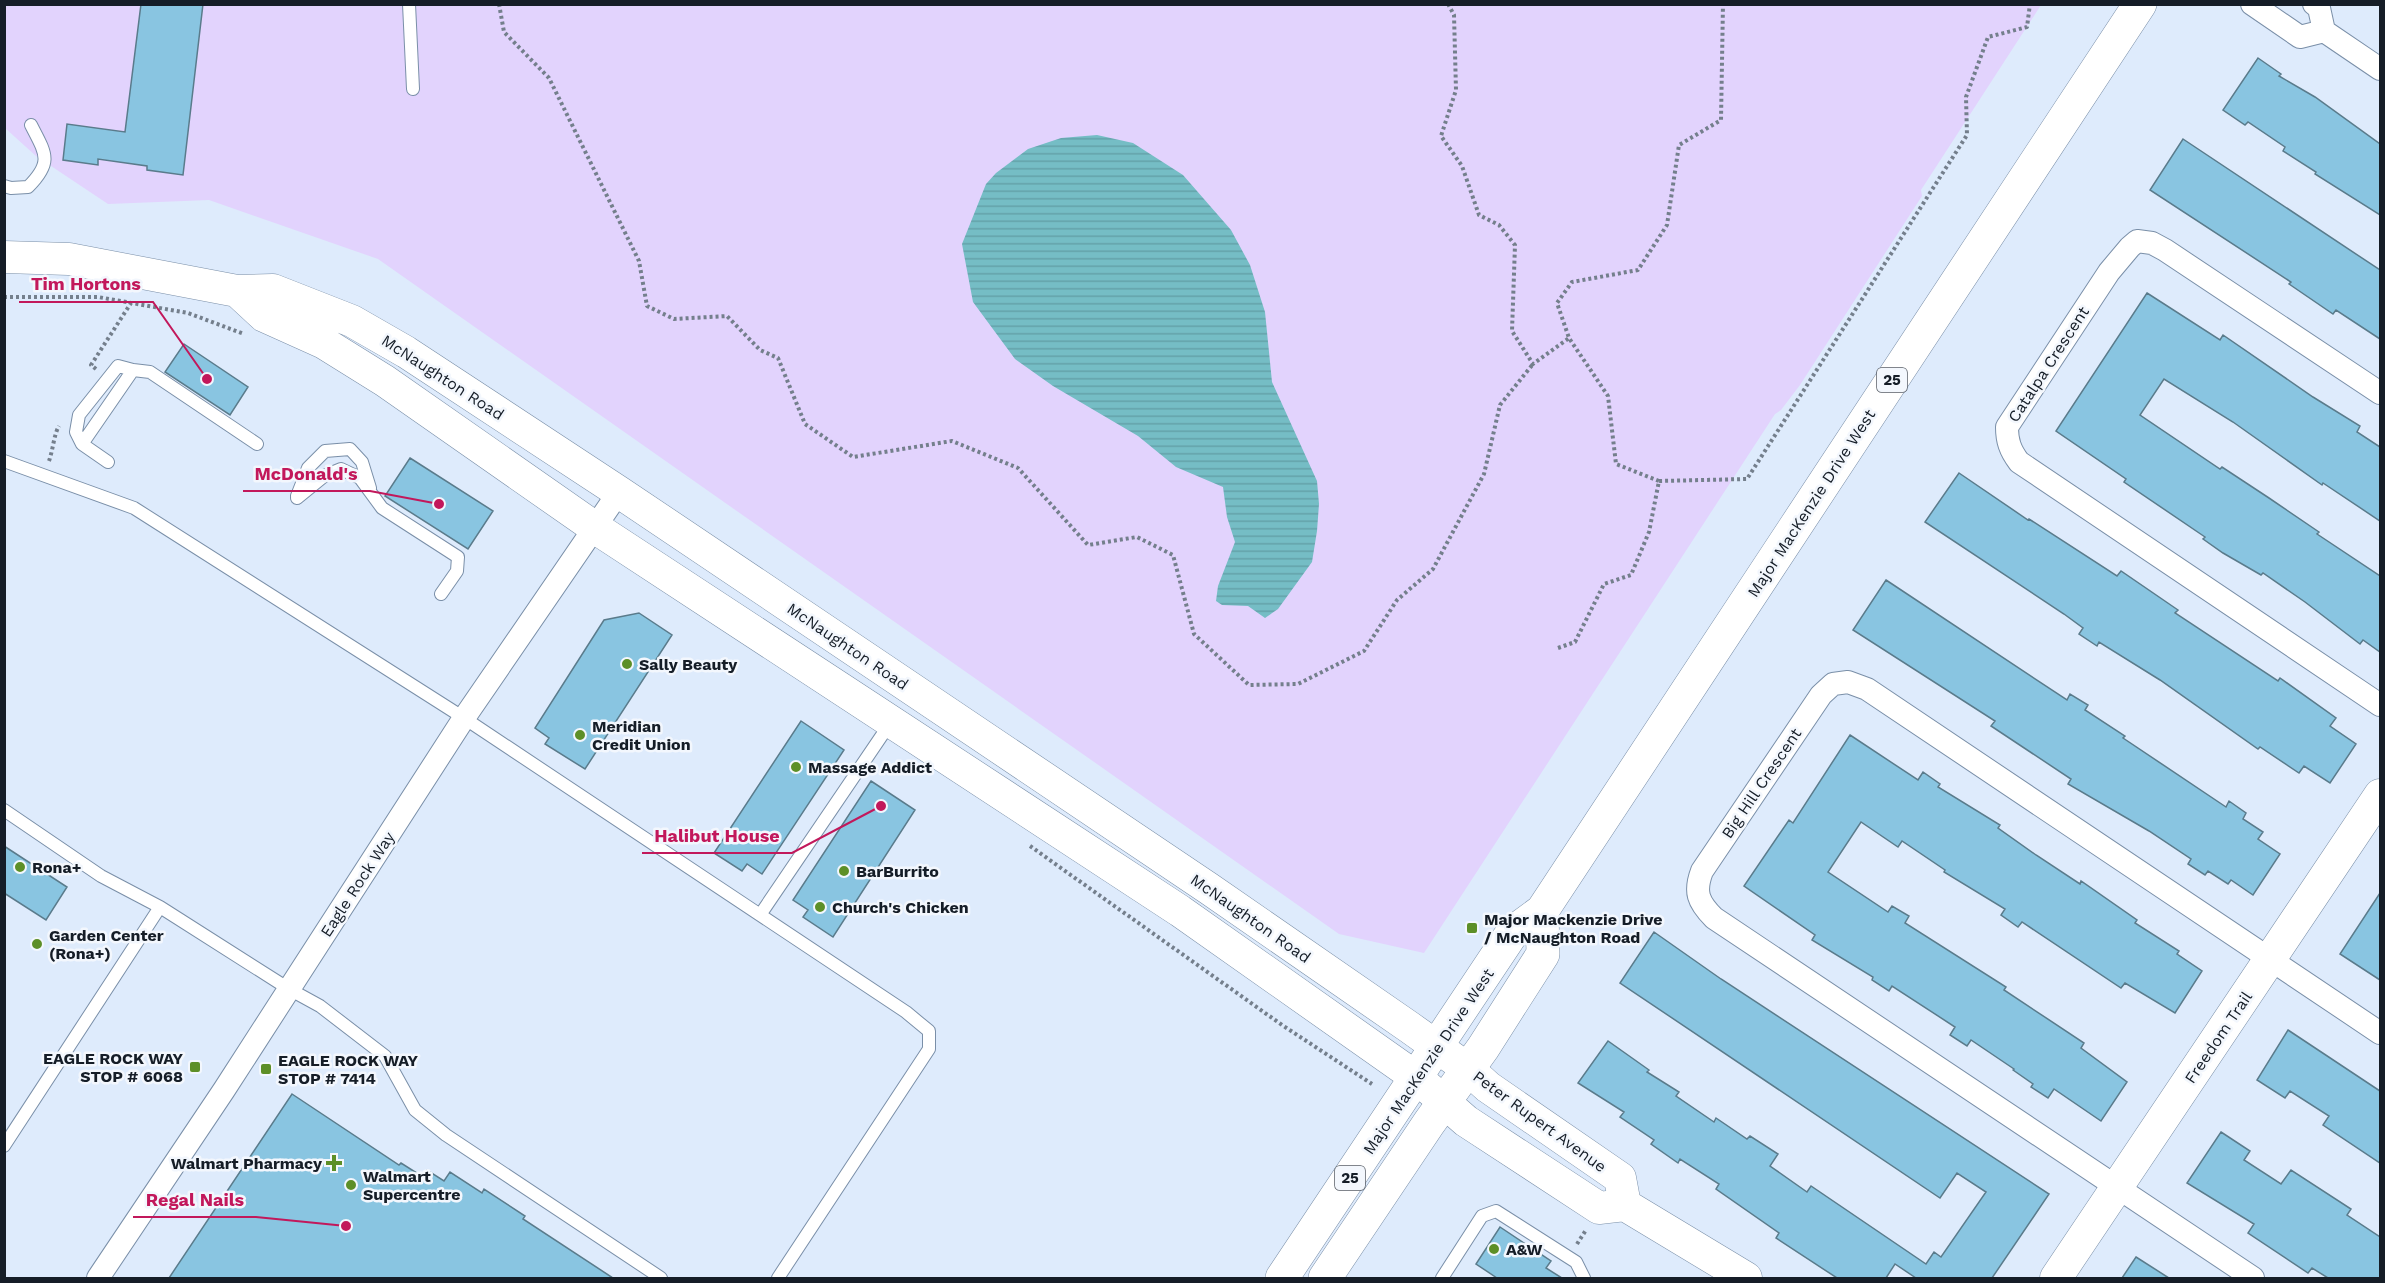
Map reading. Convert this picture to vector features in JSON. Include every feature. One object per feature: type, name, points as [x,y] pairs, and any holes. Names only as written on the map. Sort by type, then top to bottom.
[{"type":"main road","name":"Major MacKenzie Drive West","points":[[1282,1278],[1512,933],[1542,911],[2140,4]]},
{"type":"main road","name":"25","points":[[1325,1278],[1544,954],[1542,911]]},
{"type":"street","points":[[2252,4],[2300,37],[2324,32]]},
{"type":"street","points":[[2314,4],[2319,8],[2324,32],[2380,69]]},
{"type":"street","name":"Catalpa Crescent","points":[[2380,393],[2165,250],[2152,243],[2137,241],[2109,272],[2007,427],[2007,439],[2011,451],[2019,462],[2380,705]]},
{"type":"street","name":"McNaughton Road","points":[[4,257],[69,259],[237,291],[273,291],[352,321],[406,352],[620,492],[1208,888],[1468,1069]]},
{"type":"street","points":[[237,291],[264,316],[324,343],[385,381],[594,527],[1180,911],[1417,1078],[1466,1121],[1599,1208],[1625,1204],[1746,1278]]},
{"type":"street","name":"Eagle Rock Way","points":[[98,1278],[464,718],[620,492]]},
{"type":"street","name":"Big Hill Crescent","points":[[2253,1278],[1714,918],[1698,896],[1697,887],[1702,871],[1821,695],[1833,684],[1848,682],[1867,689],[2380,1033]]},
{"type":"street","name":"Freedom Trail","points":[[2055,1278],[2380,795]]},
{"type":"street","name":"Peter Rupert Avenue","points":[[1468,1069],[1488,1087],[1620,1178],[1625,1204]]},
{"type":"lane","points":[[409,4],[413,88]]},
{"type":"lane","points":[[4,186],[11,189],[28,187],[42,173],[46,154],[32,125]]},
{"type":"lane","points":[[108,462],[82,444],[76,432],[79,415],[118,366],[150,372],[258,444]]},
{"type":"lane","points":[[82,444],[133,370]]},
{"type":"lane","points":[[371,491],[362,462],[350,449],[325,451],[308,468],[297,498],[324,476],[341,469],[360,478],[382,508],[458,557],[457,571],[441,594]]},
{"type":"lane","points":[[4,461],[134,508],[464,718],[915,1018],[929,1031],[929,1049],[778,1278]]},
{"type":"lane","points":[[760,915],[891,721]]},
{"type":"lane","points":[[4,810],[101,876],[160,907],[289,989],[320,1006],[385,1056],[415,1110],[446,1135],[662,1278]]},
{"type":"lane","points":[[4,1146],[160,907]]},
{"type":"lane","points":[[1442,1278],[1482,1216],[1496,1211],[1576,1262],[1584,1278]]},
{"type":"path","points":[[499,4],[504,32],[549,78],[639,261],[647,306],[674,319],[727,316],[760,350],[777,358],[805,424],[853,457],[952,441],[1018,468],[1088,545],[1137,537],[1173,555],[1194,633],[1249,686],[1298,684],[1364,651],[1397,600],[1433,569],[1484,474],[1500,405],[1533,364],[1569,338]]},
{"type":"path","points":[[1448,4],[1454,15],[1456,90],[1441,136],[1462,166],[1479,215],[1499,225],[1515,245],[1512,331],[1533,364]]},
{"type":"path","points":[[1723,4],[1721,120],[1679,145],[1667,225],[1638,270],[1572,282],[1557,303],[1569,338],[1608,396],[1616,464],[1659,481],[1747,479],[1967,135],[1966,97],[1988,37],[2026,27],[2030,4]]},
{"type":"path","points":[[4,297],[98,297],[188,313],[249,336]]},
{"type":"path","points":[[1558,648],[1575,642],[1604,584],[1631,575],[1649,532],[1659,481]]},
{"type":"path","points":[[1028,845],[1282,1025],[1372,1084]]},
{"type":"shaded area","points":[[5,5],[2041,5],[1921,190],[1922,196],[1800,385],[1781,410],[1775,414],[1424,953],[1339,934],[378,259],[209,200],[108,204],[36,156],[5,128]]},
{"type":"shaded area","points":[[1097,135],[1133,143],[1183,175],[1231,230],[1250,265],[1265,312],[1272,382],[1317,481],[1319,504],[1312,562],[1278,609],[1265,618],[1248,606],[1222,605],[1216,601],[1218,586],[1235,542],[1227,517],[1223,487],[1176,467],[1138,436],[1053,386],[1015,359],[973,302],[962,244],[986,184],[996,173],[1028,149],[1061,138]]},
{"type":"building","points":[[141,4],[203,4],[183,175],[147,170],[147,166],[98,159],[98,165],[63,160],[67,124],[125,132]]},
{"type":"building","points":[[2258,58],[2281,74],[2279,76],[2315,97],[2380,144],[2380,215],[2315,174],[2316,172],[2283,151],[2285,147],[2248,122],[2245,125],[2223,110]]},
{"type":"building","points":[[2183,139],[2380,270],[2380,339],[2336,310],[2333,314],[2289,284],[2291,282],[2150,190]]},
{"type":"building","points":[[2147,293],[2220,340],[2223,335],[2313,397],[2360,426],[2357,432],[2380,447],[2380,521],[2323,483],[2322,485],[2233,422],[2164,379],[2140,415],[2220,469],[2222,467],[2269,498],[2319,532],[2317,534],[2380,576],[2380,652],[2363,640],[2360,644],[2263,573],[2261,575],[2223,553],[2203,539],[2205,537],[2124,482],[2126,479],[2056,431]]},
{"type":"building","points":[[184,344],[248,387],[230,415],[165,372]]},
{"type":"building","points":[[410,458],[493,511],[468,549],[385,496]]},
{"type":"building","points":[[1959,473],[2117,576],[2121,571],[2178,610],[2175,613],[2278,681],[2280,678],[2336,718],[2330,726],[2356,744],[2330,783],[2304,766],[2299,773],[2260,747],[2258,749],[2160,680],[2099,642],[2097,646],[2079,634],[2083,628],[2064,614],[1925,522]]},
{"type":"building","points":[[1886,580],[2067,700],[2070,694],[2088,705],[2085,710],[2226,807],[2229,801],[2246,813],[2243,819],[2263,832],[2258,839],[2280,854],[2253,895],[2231,880],[2228,884],[2208,871],[2205,875],[2188,864],[2191,859],[2149,831],[2068,784],[2071,779],[1991,726],[1995,721],[1853,630]]},
{"type":"building","points":[[639,613],[672,635],[585,769],[545,744],[549,738],[535,728],[604,620]]},
{"type":"building","points":[[801,721],[844,750],[762,874],[747,864],[742,871],[714,853]]},
{"type":"building","points":[[1850,735],[1918,780],[1923,772],[1940,784],[1938,787],[2000,825],[1998,828],[2036,855],[2080,884],[2081,881],[2137,920],[2135,923],[2179,951],[2177,954],[2202,971],[2175,1013],[2125,983],[2121,988],[2022,922],[2018,927],[2001,915],[2005,909],[1944,872],[1945,870],[1902,841],[1898,847],[1861,822],[1828,872],[1888,912],[1892,906],[1909,916],[1905,923],[2006,987],[2004,990],[2084,1043],[2081,1048],[2127,1082],[2101,1121],[2054,1089],[2048,1098],[2031,1087],[2033,1084],[2014,1069],[1971,1040],[1967,1046],[1950,1035],[1955,1027],[1892,986],[1889,991],[1872,980],[1873,977],[1812,940],[1815,935],[1744,886],[1789,820],[1793,823]]},
{"type":"building","points":[[871,781],[915,810],[833,937],[803,917],[808,910],[793,900]]},
{"type":"building","name":"Rona+","points":[[4,846],[67,887],[46,920],[4,893]]},
{"type":"building","points":[[2380,893],[2380,980],[2340,954]]},
{"type":"building","points":[[1654,932],[1721,979],[2049,1194],[1992,1278],[1916,1278],[1895,1264],[1886,1278],[1837,1278],[1776,1238],[1779,1233],[1716,1189],[1719,1184],[1680,1159],[1678,1163],[1651,1144],[1654,1140],[1620,1117],[1624,1112],[1578,1083],[1608,1041],[1649,1070],[1647,1072],[1679,1092],[1676,1096],[1714,1122],[1716,1118],[1747,1139],[1750,1136],[1778,1154],[1770,1166],[1807,1192],[1811,1186],[1926,1264],[1934,1252],[1941,1257],[1986,1192],[1957,1173],[1940,1198],[1620,983]]},
{"type":"building","points":[[2288,1030],[2380,1091],[2380,1163],[2323,1125],[2329,1116],[2290,1091],[2285,1098],[2257,1080]]},
{"type":"building","name":"Walmart Supercentre","points":[[292,1094],[399,1165],[401,1163],[423,1177],[427,1170],[444,1181],[450,1172],[482,1193],[484,1189],[525,1216],[523,1219],[613,1278],[169,1278]]},
{"type":"building","points":[[2221,1132],[2250,1151],[2244,1160],[2281,1184],[2291,1170],[2351,1209],[2347,1215],[2380,1237],[2380,1278],[2328,1278],[2312,1268],[2308,1273],[2248,1233],[2254,1224],[2187,1183]]},
{"type":"building","points":[[1500,1227],[1551,1261],[1546,1268],[1562,1278],[1497,1278],[1476,1264]]},
{"type":"building","points":[[2136,1257],[2169,1278],[2122,1278]]},
{"type":"place","name":"Tim Hortons","points":[[207,379]]},
{"type":"place","name":"McDonald's","points":[[439,504]]},
{"type":"place","name":"Sally Beauty","points":[[627,664]]},
{"type":"place","name":"Meridian Credit Union","points":[[580,735]]},
{"type":"place","name":"Massage Addict","points":[[796,767]]},
{"type":"place","name":"Halibut House","points":[[881,806]]},
{"type":"place","name":"Rona+","points":[[20,867]]},
{"type":"place","name":"BarBurrito","points":[[844,871]]},
{"type":"place","name":"Church's Chicken","points":[[820,907]]},
{"type":"place","name":"Major Mackenzie Drive / McNaughton Road","points":[[1472,928]]},
{"type":"place","name":"Garden Center (Rona+)","points":[[37,944]]},
{"type":"place","name":"EAGLE ROCK WAY STOP # 6068","points":[[195,1067]]},
{"type":"place","name":"EAGLE ROCK WAY STOP # 7414","points":[[266,1069]]},
{"type":"place","name":"Walmart Pharmacy","points":[[334,1163]]},
{"type":"place","name":"Walmart Supercentre","points":[[351,1185]]},
{"type":"place","name":"Regal Nails","points":[[346,1226]]},
{"type":"place","name":"A&W","points":[[1494,1249]]}]
